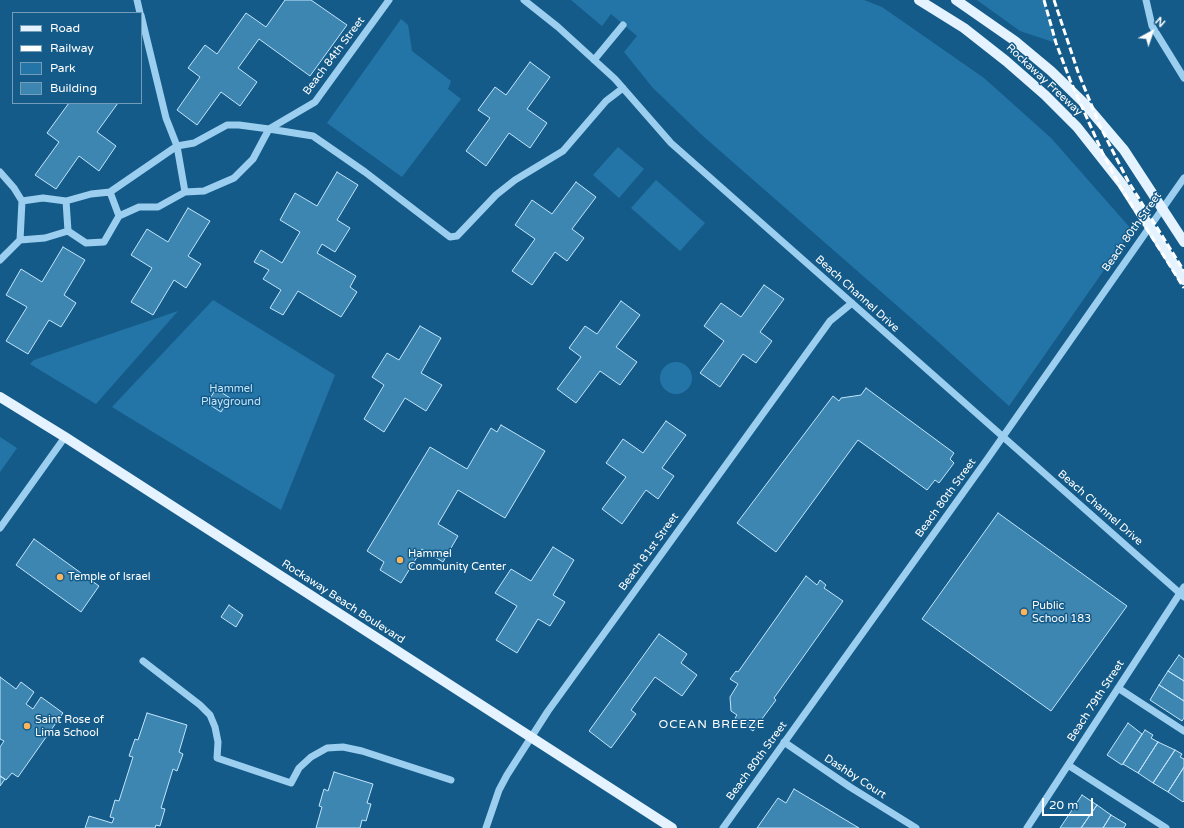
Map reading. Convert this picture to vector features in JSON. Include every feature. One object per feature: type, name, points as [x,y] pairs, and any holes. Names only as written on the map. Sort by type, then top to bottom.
[{"type":"main road","name":"Rockaway Freeway","points":[[920,0],[985,44],[1046,95],[1093,146],[1122,184],[1184,280]]},
{"type":"main road","name":"Rockaway Freeway","points":[[956,0],[1015,41],[1084,103],[1124,150],[1184,242]]},
{"type":"main road","name":"Rockaway Beach Boulevard","points":[[0,397],[65,437],[672,828]]},
{"type":"street","points":[[137,0],[140,12]]},
{"type":"street","name":"Beach 84th Street","points":[[269,129],[315,102],[389,0]]},
{"type":"street","name":"Beach Channel Drive","points":[[524,0],[558,28],[623,88],[670,143],[1002,437],[1183,592]]},
{"type":"street","points":[[1146,0],[1152,26],[1184,78]]},
{"type":"street","points":[[142,18],[166,118],[177,146],[185,192]]},
{"type":"street","points":[[594,60],[624,25]]},
{"type":"street","points":[[22,201],[43,198],[66,201],[91,194],[110,192],[177,146],[194,143],[227,125],[269,129],[313,136],[365,172],[450,237],[457,236],[496,195],[515,180],[563,152],[606,101],[623,88]]},
{"type":"street","points":[[68,231],[86,243],[104,242],[119,216],[139,207],[158,207],[185,192],[204,191],[234,178],[253,159],[269,129]]},
{"type":"street","points":[[0,172],[14,188],[22,201],[20,240]]},
{"type":"street","name":"Beach 80th Street","points":[[723,828],[1002,437],[1184,178]]},
{"type":"street","points":[[110,192],[119,216]]},
{"type":"street","points":[[66,201],[68,231]]},
{"type":"street","points":[[0,260],[20,240],[46,238],[68,231]]},
{"type":"street","name":"Beach 81st Street","points":[[486,828],[499,790],[530,737],[830,321],[852,303]]},
{"type":"street","points":[[0,528],[65,437]]},
{"type":"street","name":"Beach 79th Street","points":[[1027,828],[1118,688],[1183,592]]},
{"type":"street","points":[[143,661],[200,705],[210,715],[217,738],[217,758],[291,783],[299,768],[311,757],[327,748],[343,747],[362,751],[450,780]]},
{"type":"street","points":[[1118,688],[1184,731]]},
{"type":"street","name":"Dashby Court","points":[[784,742],[856,791],[916,828]]},
{"type":"street","points":[[1068,765],[1166,828]]},
{"type":"green space","points":[[571,0],[864,0],[882,7],[984,78],[1051,138],[1132,230],[1009,406],[934,338],[703,136],[653,88],[624,52],[637,36],[611,14],[602,26]]},
{"type":"green space","points":[[977,0],[1044,0],[1056,43],[1020,31]]},
{"type":"green space","points":[[401,19],[408,25],[412,51],[451,81],[448,89],[461,99],[402,177],[327,123]]},
{"type":"green space","points":[[618,147],[644,169],[619,198],[593,175]]},
{"type":"green space","points":[[656,180],[705,223],[680,251],[631,208]]},
{"type":"green space","name":"Hammel Playground","points":[[213,300],[335,375],[281,510],[112,407]]},
{"type":"green space","points":[[178,311],[96,404],[30,364],[34,360]]},
{"type":"green space","points":[[673,362],[679,362],[688,366],[692,378],[688,390],[679,394],[673,394],[664,390],[660,381],[660,375],[664,366]]},
{"type":"green space","points":[[0,437],[17,448],[0,472]]},
{"type":"building","points":[[285,0],[311,0],[347,25],[310,76],[259,39],[238,68],[257,82],[240,106],[221,92],[197,125],[177,110],[200,77],[188,68],[205,45],[217,54],[246,13],[266,27]]},
{"type":"building","points":[[530,62],[550,77],[527,109],[547,123],[530,148],[509,133],[486,166],[466,151],[490,118],[478,110],[495,87],[506,95]]},
{"type":"building","points":[[68,104],[117,104],[97,132],[116,146],[99,171],[79,156],[56,189],[35,175],[59,142],[47,133]]},
{"type":"building","points":[[337,172],[358,185],[337,220],[350,228],[335,252],[322,244],[317,253],[356,276],[350,287],[357,292],[341,317],[298,291],[283,315],[270,308],[281,290],[263,279],[269,270],[254,262],[261,250],[282,263],[300,232],[280,220],[295,193],[317,206]]},
{"type":"building","points":[[576,182],[596,197],[572,229],[584,238],[567,261],[555,252],[532,285],[512,271],[535,239],[515,225],[532,200],[552,214]]},
{"type":"building","points":[[188,208],[210,221],[188,256],[201,264],[186,288],[174,280],[153,315],[131,302],[152,268],[131,255],[147,229],[168,242]]},
{"type":"building","points":[[63,247],[85,260],[64,295],[76,303],[61,327],[49,320],[28,354],[6,341],[27,307],[6,295],[21,269],[42,282]]},
{"type":"building","points":[[764,285],[784,299],[760,332],[772,341],[756,363],[743,354],[720,387],[700,373],[724,341],[704,326],[721,303],[741,317]]},
{"type":"building","points":[[621,301],[640,315],[616,347],[637,362],[620,385],[600,371],[576,403],[557,389],[581,357],[569,348],[585,326],[597,334]]},
{"type":"building","points":[[420,326],[441,338],[421,373],[442,385],[426,411],[405,398],[384,432],[364,419],[384,385],[372,377],[387,353],[399,360]]},
{"type":"building","points":[[866,388],[954,453],[950,459],[954,463],[939,483],[935,480],[927,490],[858,440],[776,552],[737,523],[833,396],[839,401],[841,398],[861,395]]},
{"type":"building","points":[[216,389],[230,398],[221,412],[207,403]]},
{"type":"building","points":[[666,421],[686,435],[662,468],[674,476],[658,499],[646,490],[622,524],[602,509],[626,477],[606,463],[623,439],[643,453]]},
{"type":"building","points":[[501,425],[545,451],[505,518],[458,490],[438,524],[458,536],[443,562],[422,549],[401,583],[380,570],[384,562],[367,551],[430,447],[467,469],[491,428],[497,432]]},
{"type":"building","name":"Public School 183","points":[[998,513],[1127,606],[1051,711],[922,619]]},
{"type":"building","points":[[34,539],[99,586],[81,612],[16,565]]},
{"type":"building","points":[[553,547],[574,560],[553,595],[565,602],[550,626],[538,619],[517,653],[496,640],[517,606],[495,593],[511,569],[531,581]]},
{"type":"building","points":[[806,576],[817,585],[820,580],[826,585],[824,588],[843,601],[774,698],[776,700],[753,731],[735,718],[737,715],[731,711],[730,697],[738,684],[730,679],[736,671],[738,672]]},
{"type":"building","points":[[229,605],[243,615],[236,627],[221,617]]},
{"type":"building","points":[[659,634],[687,654],[681,663],[697,675],[682,696],[655,677],[631,710],[636,714],[611,748],[589,731]]},
{"type":"building","points":[[1179,655],[1184,659],[1184,681],[1168,671]]},
{"type":"building","points":[[1168,671],[1184,681],[1184,701],[1159,685]]},
{"type":"building","name":"Saint Rose of Lima School","points":[[0,677],[16,689],[21,682],[34,692],[26,704],[33,709],[41,697],[63,713],[18,777],[12,773],[6,780],[0,776],[0,747],[4,741],[0,739]]},
{"type":"building","points":[[1159,685],[1184,701],[1184,718],[1182,721],[1150,700]]},
{"type":"building","points":[[147,713],[187,725],[179,752],[183,754],[177,771],[173,769],[161,808],[165,809],[160,826],[156,825],[155,828],[85,828],[89,816],[112,823],[114,818],[110,817],[115,800],[119,801],[133,757],[129,756],[135,739],[138,740]]},
{"type":"building","points":[[1128,723],[1142,734],[1122,765],[1107,755]]},
{"type":"building","points":[[1145,730],[1153,735],[1151,738],[1158,742],[1138,773],[1123,764]]},
{"type":"building","points":[[1158,742],[1175,750],[1153,783],[1138,773]]},
{"type":"building","points":[[1175,750],[1182,754],[1180,757],[1184,759],[1184,767],[1168,792],[1153,783]]},
{"type":"building","points":[[1184,767],[1184,801],[1183,802],[1168,792]]},
{"type":"building","points":[[334,772],[373,784],[367,803],[371,804],[366,821],[362,820],[360,828],[316,828],[322,807],[319,806],[324,789],[328,791]]},
{"type":"building","points":[[0,776],[5,779],[0,786]]},
{"type":"building","points":[[794,789],[859,828],[757,828],[778,798],[786,803]]},
{"type":"building","points":[[1082,795],[1097,805],[1081,828],[1060,828]]},
{"type":"building","points":[[1097,805],[1111,815],[1103,828],[1081,828]]},
{"type":"building","points":[[1111,815],[1126,824],[1124,828],[1103,828]]},
{"type":"railway","points":[[1044,0],[1056,43],[1070,80],[1103,154],[1121,188],[1184,288]]},
{"type":"railway","points":[[1054,0],[1078,72],[1100,126],[1128,181],[1184,271]]},
{"type":"place","name":"Hammel Community Center","points":[[400,560]]},
{"type":"place","name":"Temple of Israel","points":[[60,577]]},
{"type":"place","name":"Public School 183","points":[[1024,612]]},
{"type":"place","name":"Saint Rose of Lima School","points":[[27,726]]},
{"type":"district","name":"OCEAN BREEZE","points":[[712,725]]}]
